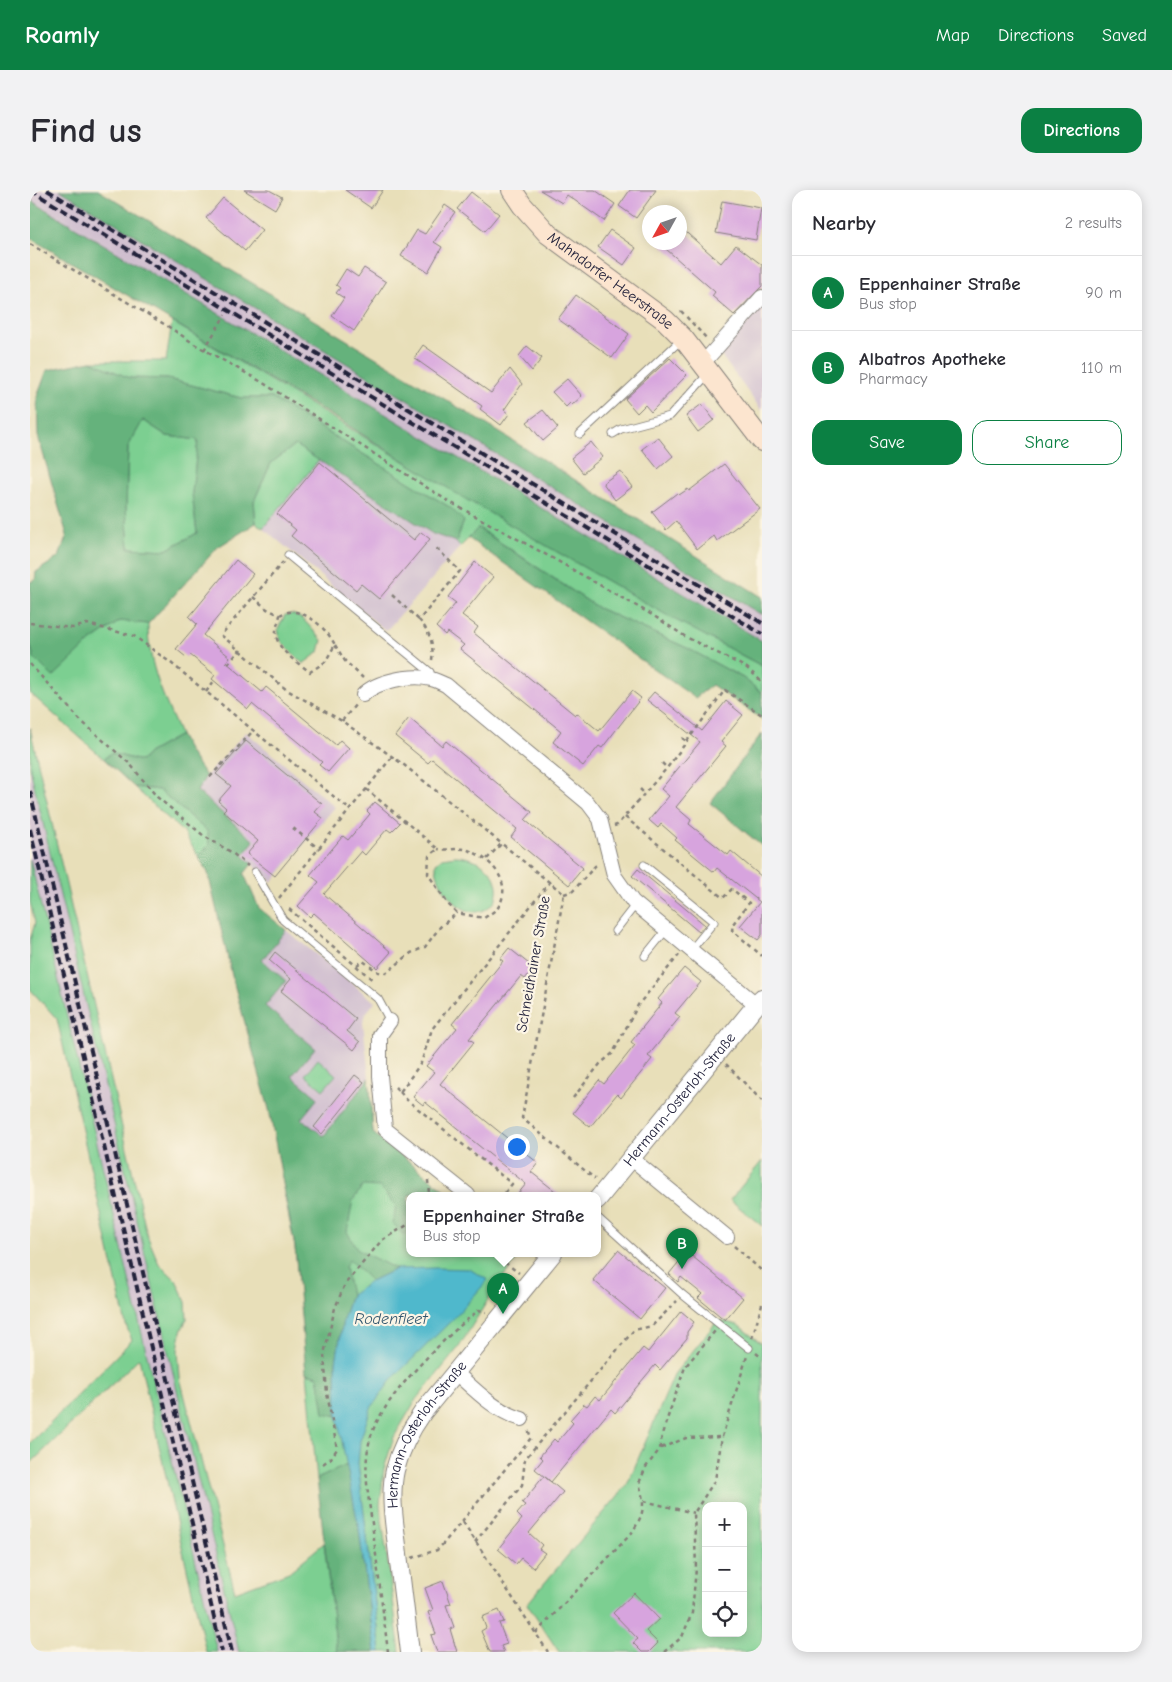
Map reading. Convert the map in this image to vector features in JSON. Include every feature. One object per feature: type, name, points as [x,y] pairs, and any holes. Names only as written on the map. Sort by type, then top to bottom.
[{"type":"main road","name":"Mahndorfer Heerstraße","points":[[512,190],[522,206],[548,234],[665,320],[683,338],[762,440]]},
{"type":"street","points":[[706,368],[762,297]]},
{"type":"street","points":[[367,691],[412,678],[430,675],[446,685],[577,793],[595,812],[602,827],[610,863],[622,889],[636,904],[666,930],[759,1001]]},
{"type":"street","name":"Hermann-Osterloh-Straße","points":[[602,1194],[759,1001]]},
{"type":"street","points":[[390,1021],[380,1035],[380,1076],[386,1129],[464,1192]]},
{"type":"street","points":[[632,1158],[727,1237]]},
{"type":"street","name":"Hermann-Osterloh-Straße","points":[[410,1652],[394,1521],[393,1487],[396,1469],[414,1424],[530,1282],[545,1257]]},
{"type":"street","points":[[456,1372],[484,1398],[511,1416],[522,1419]]},
{"type":"lane","points":[[580,434],[683,338]]},
{"type":"lane","points":[[613,434],[670,416],[706,368]]},
{"type":"lane","points":[[288,555],[430,675]]},
{"type":"lane","points":[[644,865],[714,922],[689,948]]},
{"type":"lane","points":[[255,872],[283,920],[378,999],[390,1021]]},
{"type":"lane","points":[[615,931],[636,904]]},
{"type":"lane","points":[[645,956],[666,930]]},
{"type":"lane","points":[[601,1221],[683,1295],[749,1348]]},
{"type":"path","points":[[30,244],[204,350],[260,381],[448,501],[654,616],[686,637],[747,668],[762,682]]},
{"type":"path","points":[[204,350],[225,315]]},
{"type":"path","points":[[419,620],[460,571],[434,546]]},
{"type":"path","points":[[280,615],[266,609],[253,597],[288,555]]},
{"type":"path","points":[[392,595],[429,631],[433,653],[430,675]]},
{"type":"path","name":"Schneidhainer Straße","points":[[253,597],[221,635],[287,690],[342,720],[392,756],[564,894],[522,1118],[600,1192]]},
{"type":"path","points":[[335,645],[325,662],[310,672],[290,657],[282,648],[276,634],[280,615],[287,611],[297,612],[313,619],[331,636],[345,661],[351,665],[367,691],[342,720]]},
{"type":"path","points":[[30,623],[73,628],[87,624],[134,636],[171,663],[252,732],[349,809]]},
{"type":"path","points":[[228,664],[240,650]]},
{"type":"path","points":[[30,664],[80,720],[130,764],[157,797],[204,836],[231,852],[255,872]]},
{"type":"path","points":[[206,692],[214,681]]},
{"type":"path","points":[[602,827],[617,825],[625,817],[668,768],[725,690],[762,715]]},
{"type":"path","points":[[210,777],[252,732]]},
{"type":"path","points":[[682,738],[688,742]]},
{"type":"path","points":[[278,900],[392,756]]},
{"type":"path","points":[[662,764],[668,768]]},
{"type":"path","points":[[366,789],[438,849],[449,851],[466,849],[487,859],[496,870],[504,885],[499,906],[484,918],[457,913],[448,904],[428,874],[429,856],[438,849]]},
{"type":"path","points":[[640,790],[645,794]]},
{"type":"path","points":[[625,817],[723,898],[732,889],[749,903],[733,924],[732,930],[762,956]]},
{"type":"path","points":[[293,828],[319,849]]},
{"type":"path","points":[[487,859],[501,844]]},
{"type":"path","points":[[564,894],[573,891],[594,866],[610,863]]},
{"type":"path","points":[[400,1092],[421,1063],[432,1029],[550,882]]},
{"type":"path","points":[[285,906],[356,966],[363,961],[378,972],[386,974],[411,953],[425,947],[440,927],[457,913]]},
{"type":"path","points":[[573,1098],[600,1064],[613,1053],[638,1005],[689,948]]},
{"type":"path","points":[[717,1053],[741,1082],[762,1101]]},
{"type":"path","points":[[380,1076],[512,1184],[506,1192]]},
{"type":"path","points":[[323,1464],[331,1458],[337,1449],[327,1393],[324,1354],[335,1308],[346,1284],[382,1240],[406,1226]]},
{"type":"path","points":[[727,1237],[738,1252],[762,1271]]},
{"type":"path","points":[[498,1257],[530,1282]]},
{"type":"path","points":[[475,1542],[522,1485],[525,1459],[634,1330],[652,1326],[683,1295]]},
{"type":"path","points":[[664,1652],[682,1637],[692,1613],[696,1568],[694,1513],[715,1480],[722,1437],[762,1304]]},
{"type":"path","points":[[660,1449],[662,1434],[685,1367],[721,1324]]},
{"type":"path","points":[[399,1563],[436,1550],[463,1522],[531,1438],[522,1419]]},
{"type":"path","points":[[536,1633],[631,1534],[642,1517],[644,1501],[639,1483],[646,1467],[660,1449],[686,1438],[722,1437]]},
{"type":"path","points":[[644,1501],[694,1513]]},
{"type":"path","points":[[463,1522],[548,1652]]},
{"type":"shaded area","points":[[30,190],[60,190],[762,615],[762,641],[30,200]]},
{"type":"shaded area","points":[[762,305],[762,411],[720,354]]},
{"type":"shaded area","points":[[319,460],[433,534],[456,542],[460,547],[386,631],[263,528]]},
{"type":"shaded area","points":[[246,732],[335,807],[272,882],[242,855],[254,841],[197,791],[206,776]]},
{"type":"shaded area","points":[[30,768],[239,1652],[217,1652],[135,1308],[30,859]]},
{"type":"shaded area","points":[[286,930],[375,1002],[366,1013],[363,1022],[369,1078],[323,1137],[301,1119],[317,1098],[292,1076],[314,1048],[265,1006],[262,960]]},
{"type":"green space","points":[[60,190],[98,190],[486,424],[762,597],[762,615]]},
{"type":"green space","points":[[30,200],[762,641],[762,666],[668,616],[462,497],[336,418],[30,238]]},
{"type":"green space","points":[[172,322],[536,540],[683,624],[762,666],[762,693],[743,678],[687,648],[598,608],[479,528],[460,547],[456,542],[464,521],[451,508],[272,398],[241,398],[168,379],[129,378],[91,361],[166,361]]},
{"type":"green space","points":[[91,361],[129,378],[168,379],[241,398],[272,398],[451,508],[464,521],[456,542],[433,534],[295,445],[271,463],[254,501],[256,523],[218,547],[148,624],[120,621],[90,642],[53,677],[34,658],[30,643],[30,582],[35,580],[36,572],[59,557],[67,535],[38,436],[37,397],[47,370]],"holes":[[[143,420],[167,436],[198,440],[192,493],[197,533],[166,550],[129,548],[126,508],[128,447]]]},
{"type":"green space","points":[[143,420],[167,436],[198,440],[192,493],[197,533],[166,550],[129,548],[126,508],[128,447]]},
{"type":"green space","points":[[295,445],[319,460],[263,528],[256,523],[254,501],[271,463]]},
{"type":"green space","points":[[478,528],[598,608],[687,648],[743,678],[762,693],[762,719],[712,685],[695,698],[468,538]]},
{"type":"green space","points":[[292,614],[302,618],[322,640],[319,652],[303,664],[280,640],[278,629],[285,615]]},
{"type":"green space","points":[[120,621],[148,624],[154,668],[180,735],[148,753],[141,761],[111,753],[104,759],[30,693],[30,643],[34,658],[90,642]]},
{"type":"green space","points":[[30,728],[147,1235],[159,1264],[176,1280],[186,1302],[187,1319],[181,1331],[178,1350],[180,1378],[235,1592],[289,1572],[324,1543],[337,1652],[239,1652],[30,768]]},
{"type":"green space","points":[[762,733],[762,846],[710,803]]},
{"type":"green space","points":[[180,735],[189,752],[206,776],[197,791],[254,841],[243,855],[252,864],[244,874],[259,908],[286,930],[262,960],[286,981],[265,1006],[315,1048],[292,1076],[318,1098],[301,1119],[324,1136],[369,1078],[373,1133],[447,1192],[406,1192],[406,1234],[403,1235],[393,1223],[396,1206],[380,1187],[363,1186],[353,1200],[347,1232],[358,1250],[396,1269],[371,1281],[349,1260],[345,1267],[351,1295],[343,1320],[336,1362],[337,1416],[324,1413],[318,1376],[306,1373],[295,1247],[269,1109],[233,980],[208,873],[198,856],[209,846],[208,832],[159,790],[134,787],[104,759],[111,753],[141,761],[148,753]]},
{"type":"green space","points":[[134,787],[159,790],[208,832],[209,846],[198,856],[184,833]]},
{"type":"green space","points":[[455,856],[475,860],[492,873],[497,886],[495,902],[485,910],[473,912],[464,909],[449,897],[443,888],[436,871],[436,863],[442,858]]},
{"type":"green space","points":[[30,859],[217,1652],[206,1652],[139,1358],[30,1464],[30,1443],[132,1340],[126,1325],[57,1019],[30,989],[30,940],[35,923],[30,902]]},
{"type":"green space","points":[[318,1059],[336,1075],[323,1090],[305,1075]]},
{"type":"green space","points":[[369,1078],[373,1133],[447,1192],[406,1192],[406,1257],[519,1257],[497,1285],[459,1347],[414,1403],[394,1437],[384,1469],[380,1505],[400,1652],[381,1652],[358,1465],[347,1465],[317,1479],[295,1247],[283,1188]]},
{"type":"green space","points":[[762,1161],[762,1226],[730,1200]]},
{"type":"green space","points":[[718,1320],[738,1325],[762,1344],[762,1652],[559,1652],[527,1604],[627,1485],[675,1373]]},
{"type":"green space","points":[[347,1465],[359,1529],[375,1652],[337,1652],[317,1479]]},
{"type":"water","name":"Rodenfleet","points":[[396,1269],[469,1269],[488,1280],[454,1318],[392,1379],[371,1408],[360,1441],[358,1464],[381,1652],[375,1652],[359,1529],[337,1416],[336,1362],[343,1320],[351,1295],[371,1281]]},
{"type":"building","points":[[244,190],[269,190],[282,197],[275,209]]},
{"type":"building","points":[[345,190],[383,190],[371,208]]},
{"type":"building","points":[[540,190],[595,190],[615,204],[604,221],[567,195],[562,203]]},
{"type":"building","points":[[630,190],[656,190],[645,205],[642,205],[642,210],[636,218],[619,206]]},
{"type":"building","points":[[471,192],[499,214],[485,231],[457,209]]},
{"type":"building","points":[[223,198],[262,230],[245,251],[206,218]]},
{"type":"building","points":[[722,201],[761,208],[756,240],[716,233]]},
{"type":"building","points":[[445,205],[455,212],[434,242],[442,247],[428,272],[401,256],[417,230],[425,234]]},
{"type":"building","points":[[610,230],[636,248],[624,265],[598,247]]},
{"type":"building","points":[[687,233],[721,263],[736,245],[762,265],[762,286],[734,315],[712,296],[715,292],[667,250],[687,250]]},
{"type":"building","points":[[364,268],[386,282],[354,331],[332,316],[344,298],[336,293],[340,288],[336,285],[346,269],[358,277]]},
{"type":"building","points":[[576,295],[629,334],[612,358],[558,319]]},
{"type":"building","points":[[423,345],[491,393],[510,369],[522,384],[504,410],[509,414],[501,425],[480,409],[482,406],[414,358]]},
{"type":"building","points":[[527,346],[542,358],[532,371],[519,356]]},
{"type":"building","points":[[670,358],[687,375],[651,412],[645,405],[637,413],[625,399]]},
{"type":"building","points":[[567,379],[582,396],[572,405],[570,403],[566,407],[552,392]]},
{"type":"building","points":[[702,404],[714,420],[698,432],[686,416]]},
{"type":"building","points":[[543,410],[558,428],[543,441],[527,422]]},
{"type":"building","points":[[658,437],[673,456],[658,469],[642,449]]},
{"type":"building","points":[[591,442],[603,457],[583,473],[571,458]]},
{"type":"building","points":[[320,462],[414,540],[421,532],[430,539],[379,599],[361,584],[356,590],[291,536],[296,530],[277,514]]},
{"type":"building","points":[[724,464],[760,509],[717,541],[714,536],[697,549],[676,521],[666,530],[652,512],[677,493],[679,495],[688,489],[689,491]]},
{"type":"building","points":[[620,471],[632,487],[615,500],[603,483]]},
{"type":"building","points":[[236,560],[253,574],[203,635],[230,657],[226,662],[262,692],[266,687],[336,745],[340,740],[349,748],[328,772],[319,765],[322,762],[252,704],[248,709],[212,679],[215,675],[189,654],[186,657],[176,649],[197,624],[189,617]]},
{"type":"building","points":[[475,562],[493,577],[462,615],[478,627],[474,633],[575,715],[577,713],[599,731],[632,691],[641,698],[602,748],[599,746],[583,766],[553,742],[561,731],[460,649],[464,645],[447,632],[445,635],[436,627],[456,603],[448,597]]},
{"type":"building","points":[[654,692],[702,731],[726,701],[743,715],[721,742],[726,746],[676,807],[691,820],[689,824],[728,855],[731,851],[762,877],[762,935],[758,940],[740,926],[760,902],[717,868],[714,872],[675,840],[677,838],[661,824],[658,828],[649,820],[669,796],[661,789],[700,742],[647,700]]},
{"type":"building","points":[[409,718],[442,746],[446,741],[532,812],[525,820],[583,868],[569,885],[511,837],[517,829],[432,759],[428,763],[395,736]]},
{"type":"building","points":[[246,741],[322,804],[315,812],[323,818],[275,876],[247,854],[258,841],[223,811],[226,808],[218,801],[231,786],[216,774]]},
{"type":"building","points":[[375,802],[400,823],[391,832],[387,829],[365,855],[361,851],[324,894],[391,952],[377,968],[314,913],[310,917],[298,906],[319,882],[310,875],[343,836],[348,840],[370,814],[367,811]]},
{"type":"building","points":[[638,869],[705,925],[699,932],[632,876]]},
{"type":"building","points":[[509,948],[534,968],[525,979],[521,976],[469,1039],[474,1042],[440,1084],[538,1163],[531,1172],[556,1192],[519,1192],[526,1184],[425,1102],[423,1105],[413,1097],[434,1072],[426,1066],[457,1028],[452,1024],[503,961],[500,959]]},
{"type":"building","points":[[275,952],[356,1019],[347,1031],[360,1042],[354,1050],[281,991],[291,979],[269,960]]},
{"type":"building","points":[[684,968],[701,982],[675,1013],[680,1017],[648,1056],[652,1059],[621,1098],[617,1094],[590,1127],[573,1113],[599,1080],[604,1084],[635,1045],[631,1042],[662,1003],[658,999]]},
{"type":"building","points":[[355,1075],[364,1082],[322,1134],[314,1127]]},
{"type":"building","points":[[618,1250],[665,1288],[640,1319],[593,1280]]},
{"type":"building","points":[[687,1252],[743,1298],[725,1320],[698,1298],[702,1294],[681,1277],[678,1282],[669,1274]]},
{"type":"building","points":[[681,1311],[694,1322],[687,1332],[687,1338],[660,1370],[655,1365],[615,1413],[611,1409],[551,1482],[535,1469],[543,1459],[540,1456],[554,1439],[557,1442],[565,1433],[573,1423],[570,1420],[584,1404],[587,1406],[595,1396],[600,1400],[643,1348],[648,1352]]},
{"type":"building","points":[[544,1476],[563,1492],[529,1533],[542,1545],[539,1549],[545,1553],[533,1568],[521,1558],[516,1564],[498,1549],[522,1519],[517,1514],[525,1505],[522,1503]]},
{"type":"building","points":[[443,1581],[451,1604],[446,1605],[454,1627],[450,1629],[457,1652],[437,1652],[431,1635],[436,1634],[428,1612],[433,1610],[425,1588]]},
{"type":"building","points":[[634,1593],[659,1619],[646,1631],[658,1643],[649,1652],[642,1652],[633,1643],[638,1639],[613,1613]]},
{"type":"building","points":[[499,1610],[504,1622],[499,1623],[507,1644],[501,1646],[504,1652],[490,1652],[481,1631],[486,1628],[482,1617]]},
{"type":"railway","points":[[30,190],[762,634]]},
{"type":"railway","points":[[47,190],[762,623]]},
{"type":"railway","points":[[30,791],[232,1652]]},
{"type":"railway","points":[[30,829],[222,1652]]},
{"type":"place","name":"Albatros Apotheke","points":[[682,1269]]},
{"type":"place","name":"Eppenhainer Straße","points":[[503,1314]]}]
